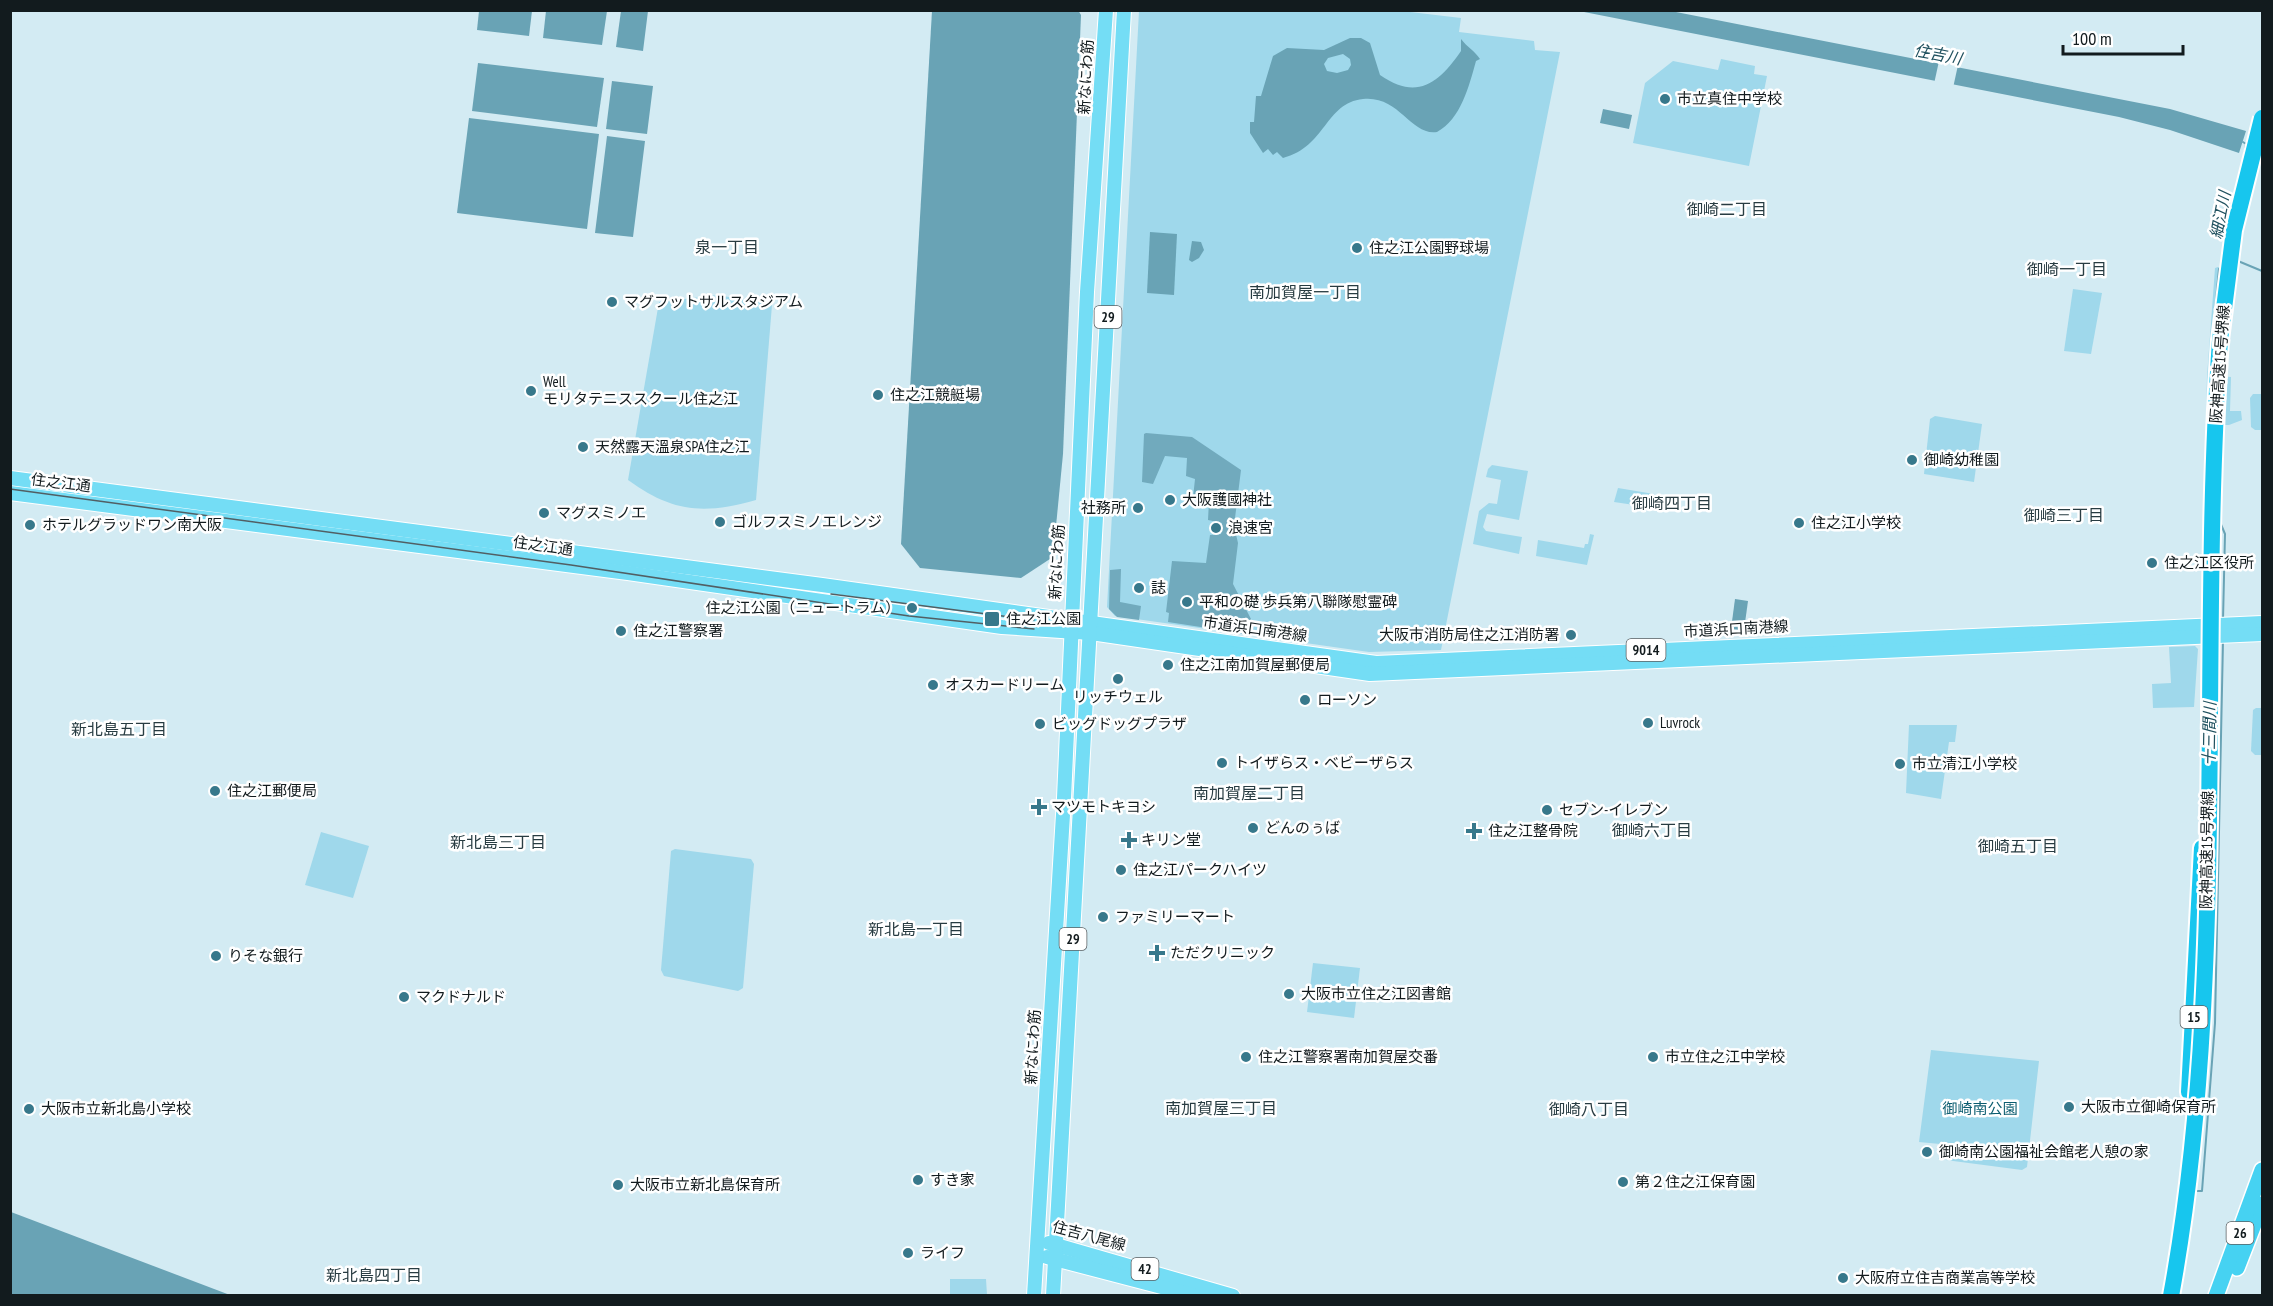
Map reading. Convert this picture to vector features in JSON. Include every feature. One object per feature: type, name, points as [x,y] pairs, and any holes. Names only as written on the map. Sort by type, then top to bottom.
[{"type":"highway","name":"阪神高速15号堺線","points":[[2171,1296],[2191,1166],[2201,1062],[2220,340],[2234,230],[2262,118]]},
{"type":"highway","name":"阪神高速15号堺線","points":[[2181,1296],[2203,1157],[2213,1032],[2229,342],[2242,244],[2262,158]]},
{"type":"highway","name":"15","points":[[2164,1296],[2181,1180],[2192,1048],[2198,892],[2210,731]]},
{"type":"highway","name":"26","points":[[2216,1296],[2262,1170]]},
{"type":"highway","name":"26","points":[[2227,1296],[2262,1204]]},
{"type":"main road","name":"新なにわ筋","points":[[1034,1296],[1039,1240],[1087,292],[1106,10]]},
{"type":"main road","name":"29","points":[[1053,1296],[1124,10]]},
{"type":"main road","name":"住之江通","points":[[10,478],[1070,626]]},
{"type":"main road","name":"住之江通","points":[[10,493],[628,573],[1002,627],[1070,626]]},
{"type":"main road","name":"市道浜口南港線","points":[[1070,626],[1376,663],[2223,630],[2262,623]]},
{"type":"main road","name":"市道浜口南港線","points":[[2223,630],[2262,634]]},
{"type":"main road","name":"住吉八尾線","points":[[1039,1240],[1233,1296]]},
{"type":"main road","name":"住吉八尾線","points":[[1038,1254],[1196,1296]]},
{"type":"green space","name":"住之江公園","points":[[1139,11],[1402,11],[1461,18],[1459,32],[1534,41],[1535,50],[1560,52],[1441,650],[1369,652],[1115,616],[1107,607]]},
{"type":"green space","points":[[1721,59],[1755,66],[1754,74],[1767,76],[1749,166],[1633,143],[1645,83],[1673,61],[1718,70]]},
{"type":"green space","points":[[2215,268],[2230,271],[2221,376],[2231,377],[2230,411],[2241,411],[2242,420],[2229,425],[2217,425],[2216,459],[2205,459],[2207,377]]},
{"type":"green space","points":[[2073,289],[2102,293],[2091,354],[2064,351]]},
{"type":"green space","points":[[718,295],[772,305],[756,500],[720,508],[689,508],[659,499],[628,480],[659,302]]},
{"type":"green space","points":[[2253,394],[2262,394],[2262,430],[2255,430],[2251,427],[2250,398]]},
{"type":"green space","points":[[1935,416],[1982,424],[1974,482],[1924,474],[1930,419]]},
{"type":"green space","points":[[1492,465],[1528,471],[1519,520],[1487,514],[1483,527],[1486,531],[1522,537],[1519,554],[1473,544],[1479,511],[1489,503],[1497,504],[1501,480],[1486,477]]},
{"type":"green space","points":[[1618,488],[1678,498],[1675,511],[1614,502]]},
{"type":"green space","points":[[1590,534],[1594,535],[1587,565],[1536,556],[1538,540],[1584,548],[1585,544],[1588,544]]},
{"type":"green space","points":[[2195,646],[2198,649],[2194,707],[2153,708],[2152,684],[2171,683],[2169,647]]},
{"type":"green space","points":[[2262,708],[2262,755],[2255,755],[2251,751],[2253,710]]},
{"type":"green space","points":[[1909,725],[1957,725],[1955,742],[1949,742],[1941,799],[1906,793]]},
{"type":"green space","points":[[321,832],[369,846],[353,898],[305,885]]},
{"type":"green space","points":[[675,849],[751,859],[754,864],[743,988],[738,991],[664,976],[661,970],[671,851]]},
{"type":"green space","points":[[1313,963],[1360,968],[1354,1018],[1307,1012]]},
{"type":"green space","name":"御崎南公園","points":[[1931,1050],[2039,1061],[2027,1167],[2022,1170],[1938,1159],[1940,1144],[1919,1142]]},
{"type":"green space","points":[[950,1279],[986,1279],[987,1295],[950,1295]]},
{"type":"shaded area","points":[[1078,10],[1081,15],[1063,454],[1053,557],[1021,578],[920,568],[901,544],[932,11]]},
{"type":"shaded area","points":[[479,11],[532,11],[529,36],[477,30]]},
{"type":"shaded area","points":[[546,11],[607,11],[602,45],[543,38]]},
{"type":"shaded area","points":[[621,11],[648,11],[643,51],[616,47]]},
{"type":"shaded area","points":[[1579,11],[1671,11],[2170,109],[2246,131],[2239,153],[2170,130],[2119,117]]},
{"type":"shaded area","points":[[1350,38],[1361,38],[1370,43],[1380,75],[1405,87],[1426,85],[1435,80],[1461,51],[1461,39],[1480,59],[1476,61],[1467,91],[1458,110],[1452,119],[1437,132],[1428,132],[1420,128],[1386,103],[1375,99],[1363,99],[1350,102],[1341,108],[1308,145],[1297,152],[1283,158],[1277,152],[1273,155],[1268,149],[1263,153],[1250,133],[1250,122],[1254,122],[1256,96],[1261,96],[1273,56],[1287,48],[1324,50]],"holes":[[[1343,54],[1350,59],[1351,65],[1348,70],[1337,73],[1327,71],[1324,64],[1328,58]]]},
{"type":"shaded area","points":[[478,63],[604,78],[597,127],[472,111]]},
{"type":"shaded area","points":[[612,81],[653,86],[647,134],[606,129]]},
{"type":"shaded area","points":[[1603,109],[1632,115],[1629,129],[1600,123]]},
{"type":"shaded area","points":[[469,118],[599,134],[587,229],[457,213]]},
{"type":"shaded area","points":[[607,136],[645,141],[633,237],[595,233]]},
{"type":"shaded area","points":[[1150,232],[1177,234],[1174,295],[1147,293]]},
{"type":"shaded area","points":[[1192,241],[1201,242],[1204,250],[1199,258],[1192,262],[1189,260]]},
{"type":"shaded area","points":[[1144,434],[1192,437],[1241,470],[1234,526],[1238,543],[1233,584],[1251,619],[1246,634],[1168,622],[1169,613],[1166,612],[1172,561],[1206,563],[1210,535],[1221,534],[1222,523],[1208,520],[1209,501],[1193,498],[1195,479],[1186,476],[1187,458],[1165,456],[1153,484],[1142,482]]},
{"type":"shaded area","points":[[1121,569],[1120,602],[1141,606],[1139,620],[1117,617],[1109,609],[1110,570]]},
{"type":"shaded area","points":[[1735,599],[1748,601],[1744,630],[1731,629]]},
{"type":"shaded area","points":[[11,1212],[230,1295],[11,1295]]},
{"type":"pier","points":[[1939,61],[1958,65],[1953,88],[1934,84]]},
{"type":"waterway","name":"細江川","points":[[2243,142],[2246,144],[2244,157]]},
{"type":"waterway","name":"細江川","points":[[2238,261],[2262,271]]},
{"type":"waterway","name":"十三間川","points":[[2211,352],[2219,269]]},
{"type":"waterway","name":"十三間川","points":[[2220,522],[2225,534],[2223,620]]},
{"type":"waterway","name":"十三間川","points":[[2193,1191],[2202,1191],[2215,1023],[2223,641]]},
{"type":"tram line","points":[[10,489],[571,565],[909,616],[1034,629]]},
{"type":"tram line","points":[[831,594],[1034,620]]},
{"type":"place","name":"市立真住中学校","points":[[1665,99]]},
{"type":"place","name":"住之江公園野球場","points":[[1357,248]]},
{"type":"place","name":"マグフットサルスタジアム","points":[[612,302]]},
{"type":"place","name":"Well モリタテニススクール住之江","points":[[531,391]]},
{"type":"place","name":"住之江競艇場","points":[[878,395]]},
{"type":"place","name":"天然露天溫泉SPA住之江","points":[[583,447]]},
{"type":"place","name":"御崎幼稚園","points":[[1912,460]]},
{"type":"place","name":"大阪護國神社","points":[[1170,500]]},
{"type":"place","name":"社務所","points":[[1138,508]]},
{"type":"place","name":"マグスミノエ","points":[[544,513]]},
{"type":"place","name":"ゴルフスミノエレンジ","points":[[720,522]]},
{"type":"place","name":"住之江小学校","points":[[1799,523]]},
{"type":"place","name":"ホテルグラッドワン南大阪","points":[[30,525]]},
{"type":"place","name":"浪速宮","points":[[1216,528]]},
{"type":"place","name":"住之江区役所","points":[[2152,563]]},
{"type":"place","name":"誌","points":[[1139,588]]},
{"type":"place","name":"平和の礎 歩兵第八聯隊慰霊碑","points":[[1187,602]]},
{"type":"place","name":"住之江公園（ニュートラム）","points":[[912,608]]},
{"type":"place","name":"住之江公園","points":[[992,619]]},
{"type":"place","name":"住之江警察署","points":[[621,631]]},
{"type":"place","name":"大阪市消防局住之江消防署","points":[[1571,635]]},
{"type":"place","name":"住之江南加賀屋郵便局","points":[[1168,665]]},
{"type":"place","name":"リッチウェル","points":[[1118,679]]},
{"type":"place","name":"オスカードリーム","points":[[933,685]]},
{"type":"place","name":"ローソン","points":[[1305,700]]},
{"type":"place","name":"Luvrock","points":[[1648,723]]},
{"type":"place","name":"ビッグドッグプラザ","points":[[1040,724]]},
{"type":"place","name":"トイザらス・ベビーザらス","points":[[1222,763]]},
{"type":"place","name":"市立清江小学校","points":[[1900,764]]},
{"type":"place","name":"住之江郵便局","points":[[215,791]]},
{"type":"place","name":"マツモトキヨシ","points":[[1039,807]]},
{"type":"place","name":"セブン-イレブン","points":[[1547,810]]},
{"type":"place","name":"どんのぅば","points":[[1253,828]]},
{"type":"place","name":"住之江整骨院","points":[[1474,831]]},
{"type":"place","name":"キリン堂","points":[[1129,840]]},
{"type":"place","name":"住之江パークハイツ","points":[[1121,870]]},
{"type":"place","name":"ファミリーマート","points":[[1103,917]]},
{"type":"place","name":"ただクリニック","points":[[1157,953]]},
{"type":"place","name":"りそな銀行","points":[[216,956]]},
{"type":"place","name":"大阪市立住之江図書館","points":[[1289,994]]},
{"type":"place","name":"マクドナルド","points":[[404,997]]},
{"type":"place","name":"住之江警察署南加賀屋交番","points":[[1246,1057]]},
{"type":"place","name":"市立住之江中学校","points":[[1653,1057]]},
{"type":"place","name":"大阪市立御崎保育所","points":[[2069,1107]]},
{"type":"place","name":"大阪市立新北島小学校","points":[[29,1109]]},
{"type":"place","name":"御崎南公園福祉会館老人憩の家","points":[[1927,1152]]},
{"type":"place","name":"すき家","points":[[918,1180]]},
{"type":"place","name":"第２住之江保育園","points":[[1623,1182]]},
{"type":"place","name":"大阪市立新北島保育所","points":[[618,1185]]},
{"type":"place","name":"ライフ","points":[[908,1253]]},
{"type":"place","name":"大阪府立住吉商業高等学校","points":[[1843,1278]]},
{"type":"district","name":"御崎二丁目","points":[[1727,209]]},
{"type":"district","name":"泉一丁目","points":[[727,247]]},
{"type":"district","name":"御崎一丁目","points":[[2067,269]]},
{"type":"district","name":"南加賀屋一丁目","points":[[1305,292]]},
{"type":"district","name":"御崎四丁目","points":[[1672,503]]},
{"type":"district","name":"御崎三丁目","points":[[2064,515]]},
{"type":"district","name":"新北島五丁目","points":[[119,729]]},
{"type":"district","name":"南加賀屋二丁目","points":[[1249,793]]},
{"type":"district","name":"御崎六丁目","points":[[1652,830]]},
{"type":"district","name":"新北島三丁目","points":[[498,842]]},
{"type":"district","name":"御崎五丁目","points":[[2018,846]]},
{"type":"district","name":"新北島一丁目","points":[[916,929]]},
{"type":"district","name":"南加賀屋三丁目","points":[[1221,1108]]},
{"type":"district","name":"御崎八丁目","points":[[1589,1109]]},
{"type":"district","name":"新北島四丁目","points":[[374,1275]]},
{"type":"water label","name":"住吉川","points":[[1938,54]]}]
